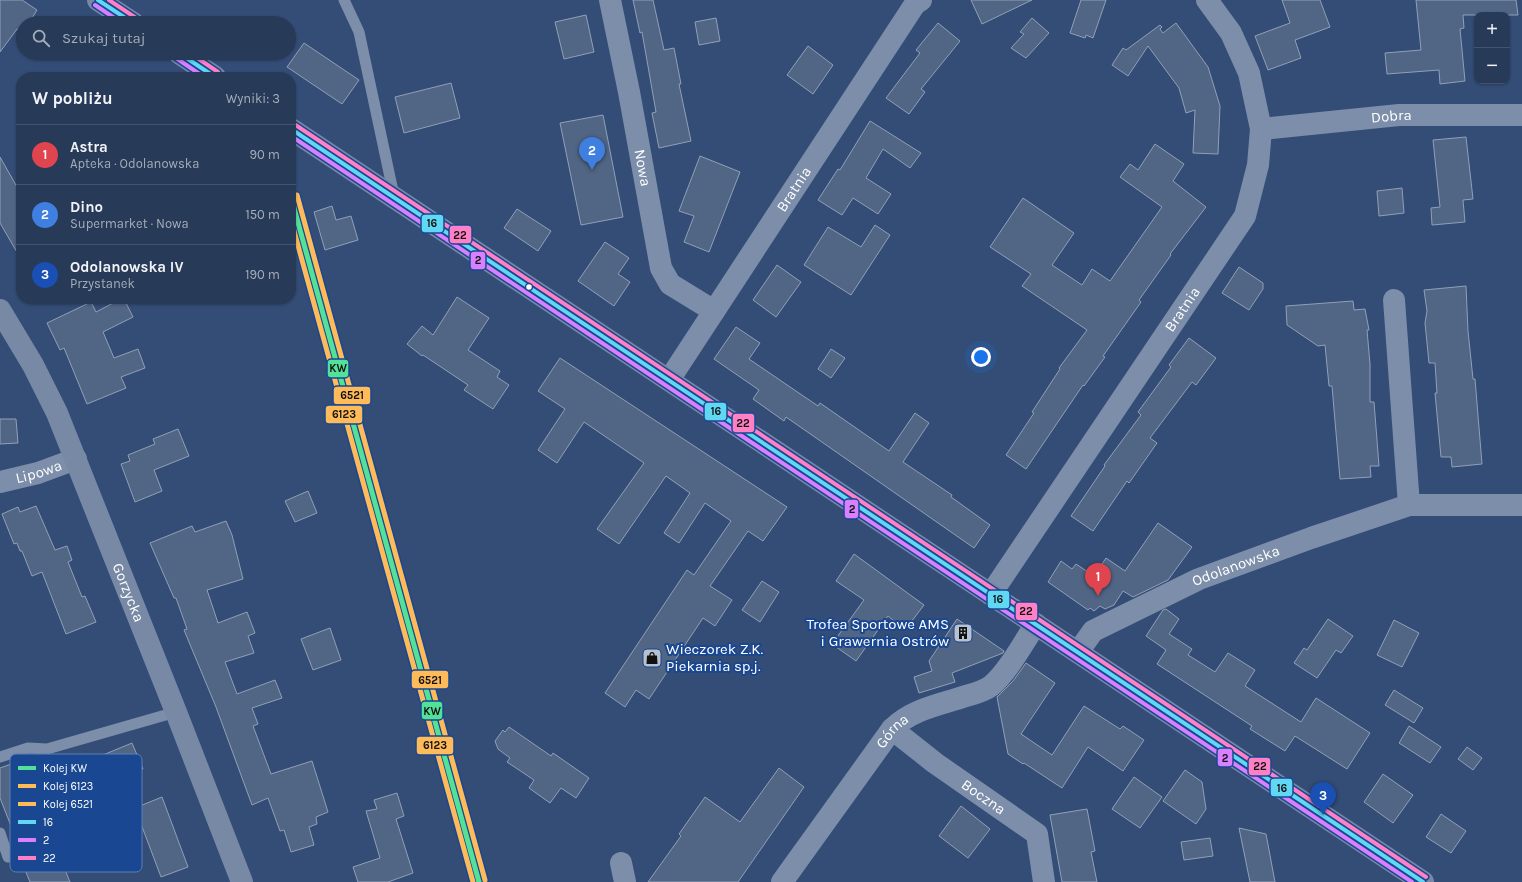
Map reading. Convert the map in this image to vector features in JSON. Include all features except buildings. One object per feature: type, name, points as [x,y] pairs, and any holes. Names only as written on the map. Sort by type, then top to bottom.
[{"type":"main road","points":[[98,0],[122,16]]},
{"type":"main road","points":[[190,60],[208,72]]},
{"type":"main road","points":[[296,131],[1418,880]]},
{"type":"main road","name":"Gorzycka","points":[[0,310],[47,391],[76,459],[242,882]]},
{"type":"street","name":"Nowa","points":[[610,0],[629,92],[661,268],[670,284],[714,311]]},
{"type":"street","name":"Bratnia","points":[[669,380],[915,4],[921,0]]},
{"type":"street","name":"Bratnia","points":[[991,594],[1245,216],[1258,165],[1260,128],[1249,73],[1231,33],[1207,0]]},
{"type":"street","name":"Dobra","points":[[1260,128],[1399,115],[1522,115]]},
{"type":"street","points":[[1394,300],[1409,505]]},
{"type":"street","name":"Lipowa","points":[[0,482],[38,473],[76,459]]},
{"type":"street","name":"Odolanowska","points":[[1078,652],[1093,632],[1198,579],[1311,538],[1409,505],[1522,505]]},
{"type":"street","name":"Górna","points":[[782,882],[892,729],[901,720],[912,714],[979,692],[990,686],[1000,677],[1036,624]]},
{"type":"street","name":"Boczna","points":[[892,729],[935,763],[1037,834],[1044,882]]},
{"type":"lane","points":[[344,0],[359,32],[394,197]]},
{"type":"lane","points":[[0,757],[28,748],[47,749],[176,712]]},
{"type":"lane","points":[[0,833],[8,857]]},
{"type":"rail line","name":"6521","points":[[297,195],[485,880]]},
{"type":"rail line","name":"KW","points":[[296,215],[479,882]]},
{"type":"rail line","name":"6123","points":[[296,238],[473,882]]},
{"type":"transit line","name":"16","points":[[98,0],[122,16]]},
{"type":"transit line","name":"22","points":[[109,0],[133,16]]},
{"type":"transit line","name":"2","points":[[95,5],[112,16]]},
{"type":"transit line","name":"2","points":[[179,60],[197,72]]},
{"type":"transit line","name":"16","points":[[190,60],[208,72]]},
{"type":"transit line","name":"22","points":[[200,60],[218,72]]},
{"type":"transit line","name":"22","points":[[296,125],[1426,877]]},
{"type":"transit line","name":"16","points":[[296,132],[1423,882]]},
{"type":"transit line","name":"2","points":[[296,139],[1412,882]]},
{"type":"place","name":"Dino","points":[[592,170]]},
{"type":"place","name":"Astra","points":[[1098,596]]},
{"type":"place","name":"Trofea Sportowe AMS i Grawernia Ostrów","points":[[963,633]]},
{"type":"place","name":"Wieczorek Z.K. Piekarnia sp.j.","points":[[652,658]]},
{"type":"place","name":"Odolanowska IV","points":[[1323,815]]}]
